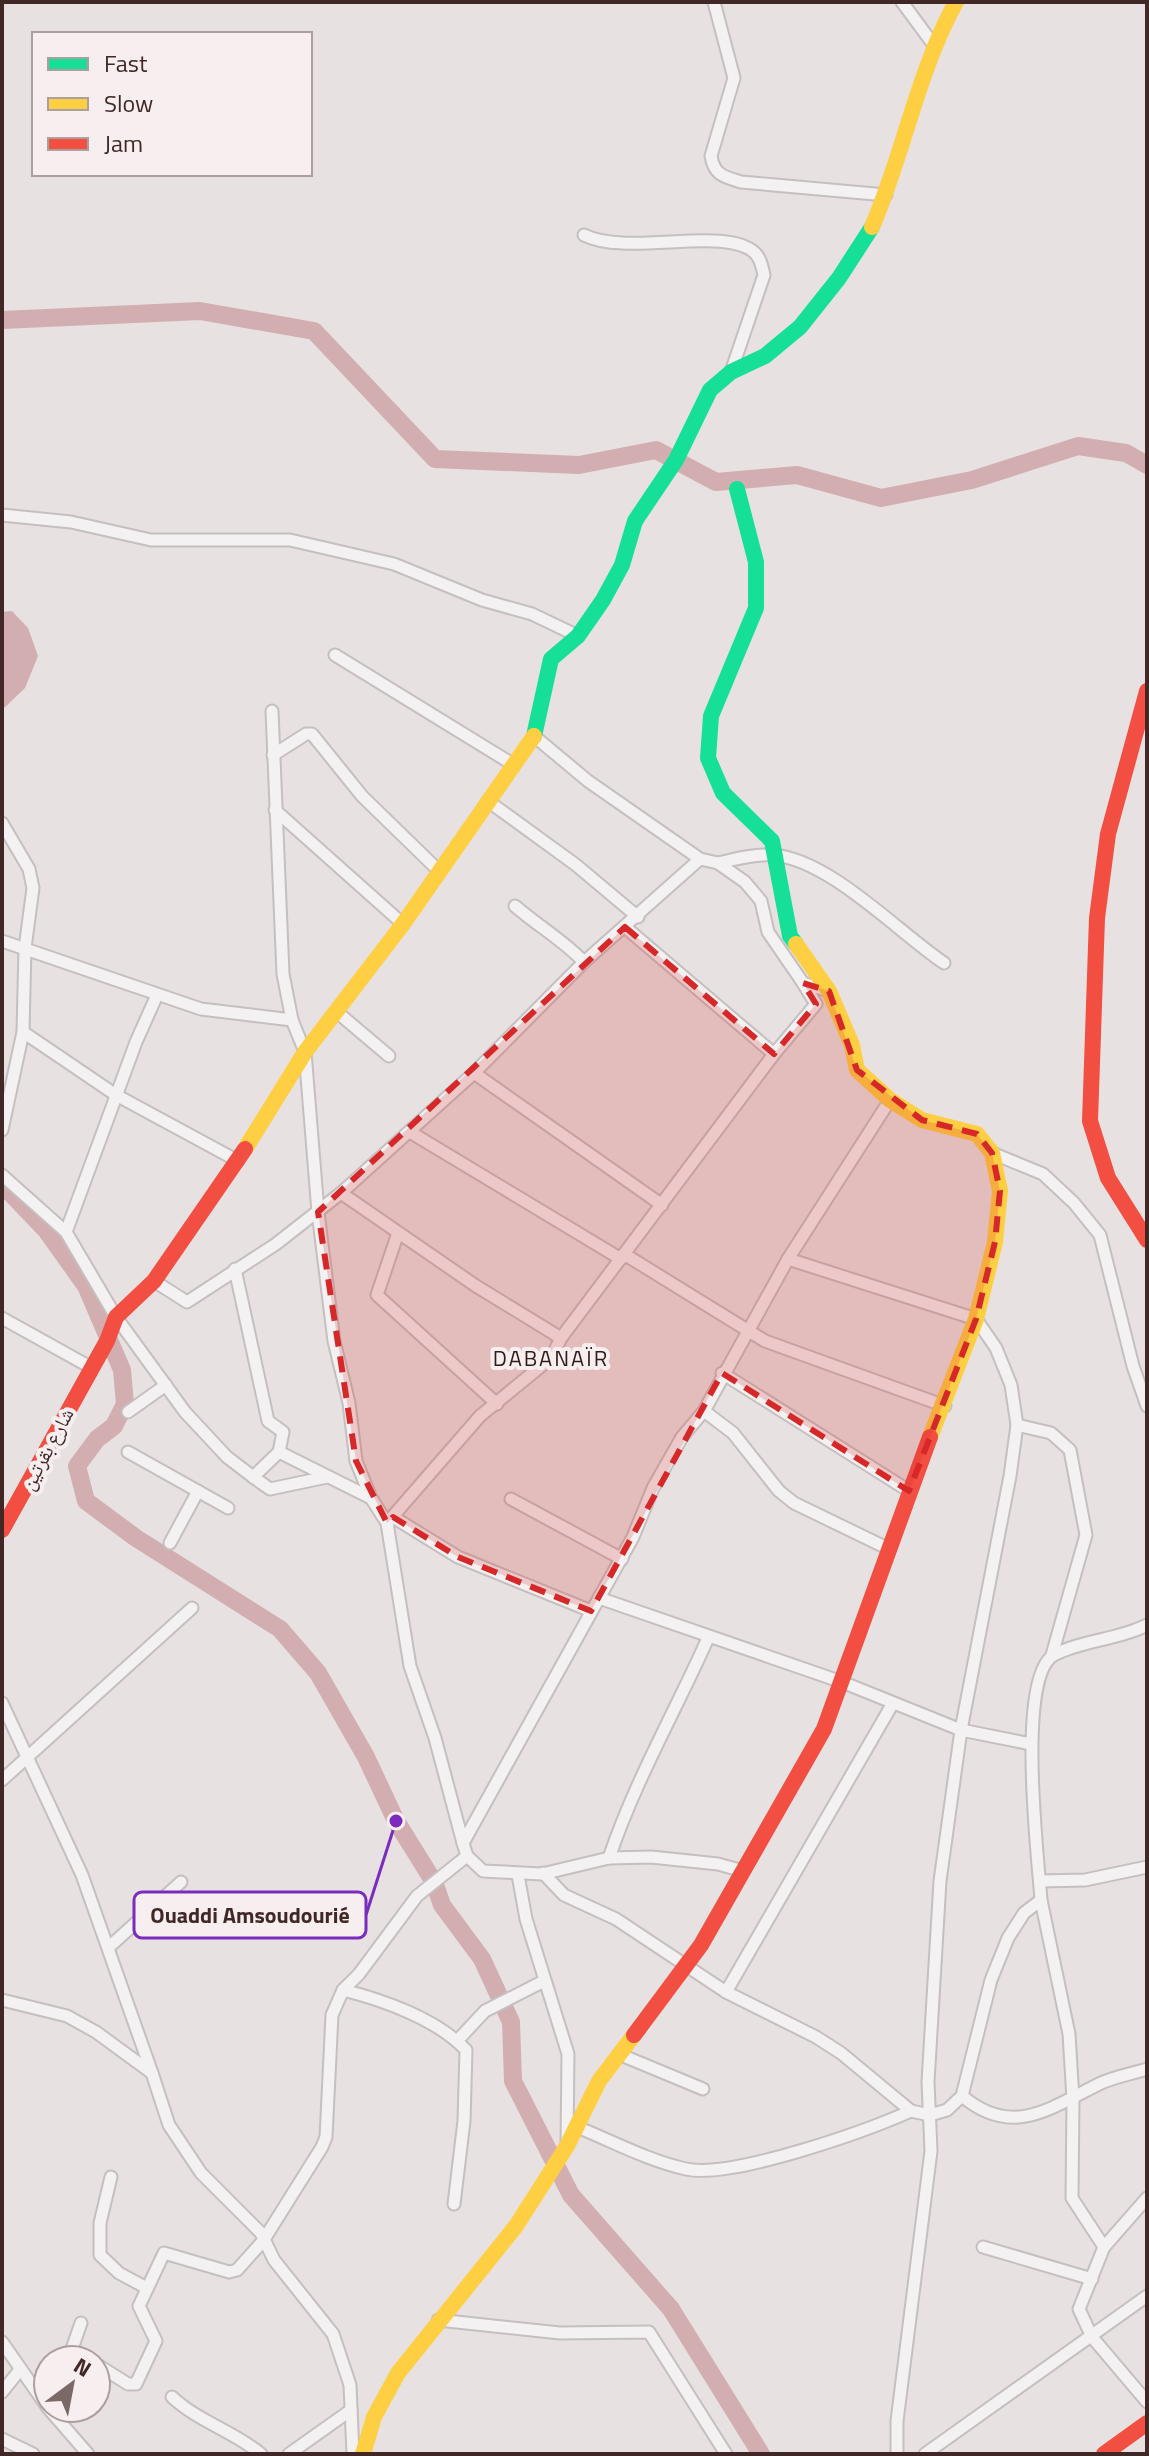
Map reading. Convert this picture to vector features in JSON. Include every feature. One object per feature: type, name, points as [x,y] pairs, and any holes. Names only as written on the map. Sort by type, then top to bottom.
[{"type":"street","points":[[714,2],[734,78],[711,156],[713,168],[721,176],[741,182],[886,195]]},
{"type":"street","points":[[902,2],[933,44]]},
{"type":"street","points":[[116,1317],[154,1281],[238,1161],[305,1052],[403,924],[534,736],[551,659],[578,636],[603,600],[622,565],[635,521],[658,481],[676,460],[703,401],[731,372],[765,356],[800,327],[839,278],[872,227],[886,195],[933,44],[956,2]]},
{"type":"street","points":[[584,235],[592,239],[641,245],[689,241],[738,245],[753,251],[761,261],[764,275],[731,372]]},
{"type":"street","points":[[363,2454],[374,2417],[398,2373],[437,2320],[516,2226],[567,2146],[599,2081],[621,2055],[685,1962],[701,1945],[824,1729],[909,1491],[945,1406],[976,1319],[999,1216],[1000,1191],[992,1153],[977,1134],[922,1120],[890,1100],[857,1070],[852,1045],[829,991],[790,936],[772,841],[749,824],[712,779],[705,735],[719,690],[750,636],[756,606],[758,577],[753,544],[737,489]]},
{"type":"street","points":[[2,515],[71,522],[151,540],[290,540],[394,564],[482,600],[532,614],[578,636]]},
{"type":"street","points":[[335,655],[514,765]]},
{"type":"street","points":[[1147,691],[1108,834],[1097,918],[1090,1121],[1108,1178],[1147,1240]]},
{"type":"street","points":[[272,711],[283,974],[292,1020],[305,1052],[318,1212],[334,1341],[349,1403],[356,1461],[371,1498],[390,1520],[458,1557],[591,1611]]},
{"type":"street","points":[[273,755],[306,734],[312,734],[362,796],[438,870]]},
{"type":"street","points":[[534,736],[588,781],[700,859],[718,863],[745,882],[761,901],[768,932],[816,1004],[774,1054],[561,1338],[551,1358],[464,1434],[390,1520],[410,1666],[435,1738],[467,1856],[483,1871],[518,1875],[543,1873],[609,1858],[685,1859],[743,1871]]},
{"type":"street","points":[[488,801],[576,865],[638,917]]},
{"type":"street","points":[[275,810],[403,924]]},
{"type":"street","points":[[2,823],[29,869],[33,888],[25,948],[23,1032],[2,1130]]},
{"type":"street","points":[[718,863],[745,856],[774,855],[796,860],[842,885],[944,963]]},
{"type":"street","points":[[154,1281],[187,1302],[224,1280],[235,1269],[318,1212],[474,1073],[584,962],[700,859]]},
{"type":"street","points":[[515,906],[540,928],[561,938],[584,962]]},
{"type":"street","points":[[625,927],[774,1054]]},
{"type":"street","points":[[2,941],[201,1009],[292,1020]]},
{"type":"street","points":[[803,983],[829,991]]},
{"type":"street","points":[[66,1232],[116,1095],[157,995]]},
{"type":"street","points":[[337,1012],[389,1056]]},
{"type":"street","points":[[23,1032],[116,1095],[238,1161]]},
{"type":"street","points":[[474,1073],[662,1205]]},
{"type":"street","points":[[463,1843],[622,1559],[653,1488],[682,1437],[704,1411],[722,1373],[788,1259],[890,1100]]},
{"type":"street","points":[[410,1132],[765,1341],[945,1406]]},
{"type":"street","points":[[992,1153],[1043,1174],[1074,1203],[1100,1235],[1133,1366],[1147,1406]]},
{"type":"street","points":[[2,1175],[66,1232],[116,1317],[203,1434],[270,1489],[329,1477]]},
{"type":"street","points":[[341,1193],[561,1338]]},
{"type":"street","points":[[398,1233],[377,1295],[497,1404]]},
{"type":"street","points":[[788,1259],[976,1319],[996,1348],[1011,1385],[1017,1425],[961,1730],[940,1881],[928,2082],[931,2151],[897,2421],[897,2454]]},
{"type":"street","points":[[235,1269],[268,1421],[283,1432],[279,1452],[253,1477]]},
{"type":"street","name":"شارع بقرتين","points":[[2,1530],[92,1368],[116,1317]]},
{"type":"street","points":[[2,1318],[92,1368]]},
{"type":"street","points":[[722,1373],[909,1491]]},
{"type":"street","points":[[128,1412],[166,1385]]},
{"type":"street","points":[[704,1411],[733,1433],[779,1491],[794,1503],[889,1549]]},
{"type":"street","points":[[1017,1425],[1051,1433],[1070,1450],[1086,1535],[1052,1655],[1036,1682],[1031,1744],[1041,1900],[1069,2034],[1073,2099],[1072,2198],[1104,2247]]},
{"type":"street","points":[[128,1452],[228,1508]]},
{"type":"street","points":[[279,1452],[371,1498]]},
{"type":"street","points":[[170,1543],[198,1491]]},
{"type":"street","points":[[511,1499],[622,1559]]},
{"type":"street","points":[[599,1598],[842,1682],[961,1730],[1031,1744]]},
{"type":"street","points":[[2,1780],[192,1608]]},
{"type":"street","points":[[1052,1655],[1147,1625]]},
{"type":"street","points":[[609,1858],[635,1786],[675,1712],[708,1638]]},
{"type":"street","points":[[2,1703],[82,1875],[169,2125],[215,2191],[261,2233],[263,2241],[333,2334],[350,2385],[353,2454]]},
{"type":"street","points":[[726,1992],[893,1703]]},
{"type":"street","points":[[112,2374],[128,2384],[136,2384],[156,2341],[140,2312],[145,2287],[164,2253],[229,2272],[237,2270],[263,2241],[326,2137],[332,2015],[343,1990],[359,1974],[417,1896],[467,1856]]},
{"type":"street","points":[[1040,1881],[1085,1880],[1146,1864]]},
{"type":"street","points":[[543,1873],[564,1895],[616,1919],[726,1992],[841,2053],[911,2111],[930,2115],[947,2110],[962,2096],[991,1980],[1008,1938],[1024,1913],[1041,1900]]},
{"type":"street","points":[[518,1875],[526,1919],[568,2054],[567,2146]]},
{"type":"street","points":[[109,1947],[181,1882]]},
{"type":"street","points":[[457,2041],[485,2011],[544,1981]]},
{"type":"street","points":[[343,1990],[371,1997],[457,2041],[466,2050],[454,2204]]},
{"type":"street","points":[[2,2000],[67,2016],[96,2032],[152,2073]]},
{"type":"street","points":[[621,2055],[703,2089]]},
{"type":"street","points":[[962,2096],[985,2113],[1001,2118],[1032,2115],[1073,2099],[1101,2083],[1147,2069]]},
{"type":"street","points":[[577,2127],[697,2170],[816,2146],[911,2111]]},
{"type":"street","points":[[111,2177],[100,2223],[100,2255],[119,2273],[145,2287]]},
{"type":"street","points":[[1147,2198],[1104,2247],[1079,2309],[1092,2337],[1147,2402]]},
{"type":"street","points":[[983,2247],[1092,2279]]},
{"type":"street","points":[[925,2454],[1147,2296]]},
{"type":"street","points":[[437,2320],[560,2333],[649,2332],[726,2454]]},
{"type":"street","points":[[74,2344],[81,2323]]},
{"type":"street","points":[[2,2342],[32,2388]]},
{"type":"street","points":[[2,2392],[19,2371]]},
{"type":"street","points":[[172,2397],[203,2422],[241,2438],[261,2454]]},
{"type":"street","points":[[289,2454],[351,2410]]},
{"type":"street","points":[[1104,2454],[1147,2423]]},
{"type":"street","points":[[62,2424],[88,2454]]},
{"type":"street","points":[[2,2439],[33,2454]]},
{"type":"highlighted area","points":[[625,927],[774,1054],[816,1004],[803,983],[829,991],[857,1070],[922,1120],[977,1134],[992,1153],[1000,1191],[995,1242],[976,1319],[909,1491],[722,1373],[591,1611],[458,1557],[393,1517],[387,1523],[356,1461],[318,1212]]},
{"type":"shaded area","points":[[12,611],[28,628],[38,656],[25,688],[2,710],[2,612]]},
{"type":"waterway","points":[[2,320],[200,311],[314,331],[435,459],[579,465],[656,450],[716,482],[797,475],[881,498],[972,480],[1078,446],[1126,453],[1147,465]]},
{"type":"waterway","points":[[2,1184],[46,1230],[86,1286],[122,1370],[125,1404],[114,1426],[97,1439],[77,1466],[86,1501],[136,1538],[280,1629],[318,1673],[366,1757],[396,1821],[434,1882],[442,1905],[482,1959],[511,2022],[513,2081],[571,2195],[671,2309],[761,2454]]},
{"type":"traffic: fast","points":[[534,736],[551,659],[578,636],[603,600],[622,565],[635,521],[676,460],[710,390],[731,372],[765,356],[800,327],[839,278],[872,227]]},
{"type":"traffic: fast","points":[[737,489],[756,562],[756,608],[711,716],[708,758],[723,793],[772,841],[790,936],[796,944]]},
{"type":"traffic: slow","points":[[872,227],[931,57],[956,2]]},
{"type":"traffic: slow","points":[[245,1149],[305,1052],[403,924],[534,736]]},
{"type":"traffic: slow","points":[[796,944],[829,991],[852,1045],[857,1070],[890,1100],[922,1120],[977,1134],[992,1153],[1000,1191],[995,1242],[976,1319],[930,1437]]},
{"type":"traffic: slow","points":[[363,2454],[374,2417],[398,2373],[516,2226],[567,2146],[599,2081],[634,2035]]},
{"type":"traffic: jam","points":[[1147,691],[1108,834],[1097,918],[1090,1121],[1108,1178],[1147,1240]]},
{"type":"traffic: jam","points":[[2,1530],[107,1341],[116,1317],[154,1281],[245,1149]]},
{"type":"traffic: jam","points":[[634,2035],[701,1945],[824,1729],[930,1437]]},
{"type":"traffic: jam","points":[[1104,2454],[1147,2423]]},
{"type":"place","name":"Ouaddi Amsoudourié","points":[[396,1821]]},
{"type":"district","name":"DABANAÏR","points":[[551,1358]]}]
